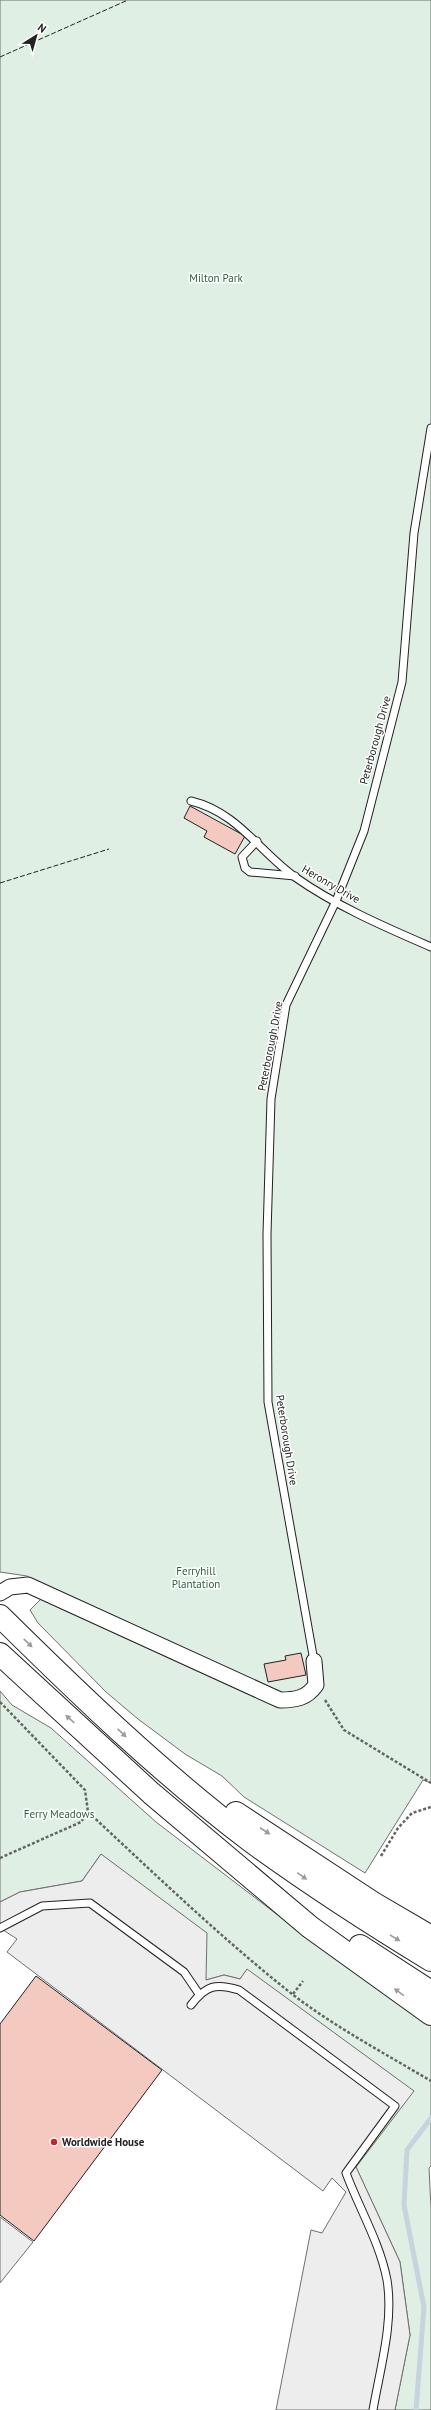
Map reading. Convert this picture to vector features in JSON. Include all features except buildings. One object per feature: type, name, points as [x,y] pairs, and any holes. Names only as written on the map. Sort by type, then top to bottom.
[{"type":"highway","points":[[0,1616],[125,1736],[171,1776],[252,1841],[362,1918],[431,1960]]},
{"type":"highway","points":[[0,1654],[151,1792],[310,1927],[431,2014]]},
{"type":"highway","points":[[171,1776],[248,1820],[373,1903],[431,1937]]},
{"type":"highway","points":[[151,1792],[316,1918],[431,1992]]},
{"type":"street","points":[[0,1593],[10,1587],[28,1586],[280,1700],[295,1700],[309,1695],[316,1685],[314,1661]]},
{"type":"lane","name":"Peterborough Drive","points":[[314,1661],[268,1402],[267,1234],[271,1099],[286,1005],[336,901],[364,831],[402,682],[414,533],[431,428]]},
{"type":"lane","name":"Heronry Drive","points":[[191,801],[208,805],[227,817],[295,876],[336,901],[431,947]]},
{"type":"lane","points":[[257,842],[242,856],[245,868],[250,872],[295,876]]},
{"type":"lane","points":[[0,1928],[42,1906],[90,1902],[184,1972],[199,1994]]},
{"type":"lane","points":[[191,2005],[199,1994],[206,1989],[222,1985],[239,1990],[395,2106],[346,2173],[380,2254],[387,2281],[388,2320],[373,2410]]},
{"type":"path","points":[[316,1685],[344,1730],[431,1783]]},
{"type":"path","points":[[0,1702],[85,1790],[88,1812],[200,1916],[293,1994],[342,2028],[431,2080]]},
{"type":"path","points":[[381,1856],[398,1828],[412,1813],[431,1807]]},
{"type":"path","points":[[0,1858],[81,1822],[88,1812]]},
{"type":"path","points":[[293,1994],[303,1981]]},
{"type":"green space","name":"Milton Park","points":[[0,0],[431,0],[431,1783],[423,1780],[365,1873],[244,1797],[222,1776],[185,1754],[138,1719],[106,1692],[38,1623],[30,1610],[41,1599],[41,1584],[27,1576],[0,1572]]},
{"type":"green space","name":"Ferry Meadows","points":[[0,1691],[12,1705],[51,1728],[156,1822],[283,1919],[431,2021],[431,2166],[429,2168],[431,2208],[431,2410],[395,2410],[410,2335],[400,2262],[356,2167],[247,1970],[240,1979],[224,1975],[206,1980],[101,1854],[82,1881],[20,1892],[0,1902]]},
{"type":"shaded area","points":[[101,1854],[207,1933],[206,1980],[224,1975],[240,1979],[247,1969],[414,2091],[356,2167],[400,2262],[410,2335],[395,2410],[276,2410],[311,2230],[322,2233],[346,2192],[332,2178],[323,2191],[7,1952],[17,1939],[0,1928],[0,1902],[20,1892],[82,1881]]},
{"type":"shaded area","points":[[0,2217],[33,2242],[0,2283]]},
{"type":"waterway","points":[[416,2410],[424,2307],[404,2205],[407,2150],[431,2118]]},
{"type":"fence","points":[[0,57],[128,0]]},
{"type":"fence","points":[[0,883],[109,849]]},
{"type":"place","name":"Worldwide House","points":[[54,2142]]},
{"type":"park label","name":"Ferryhill Plantation","points":[[196,1577]]}]
